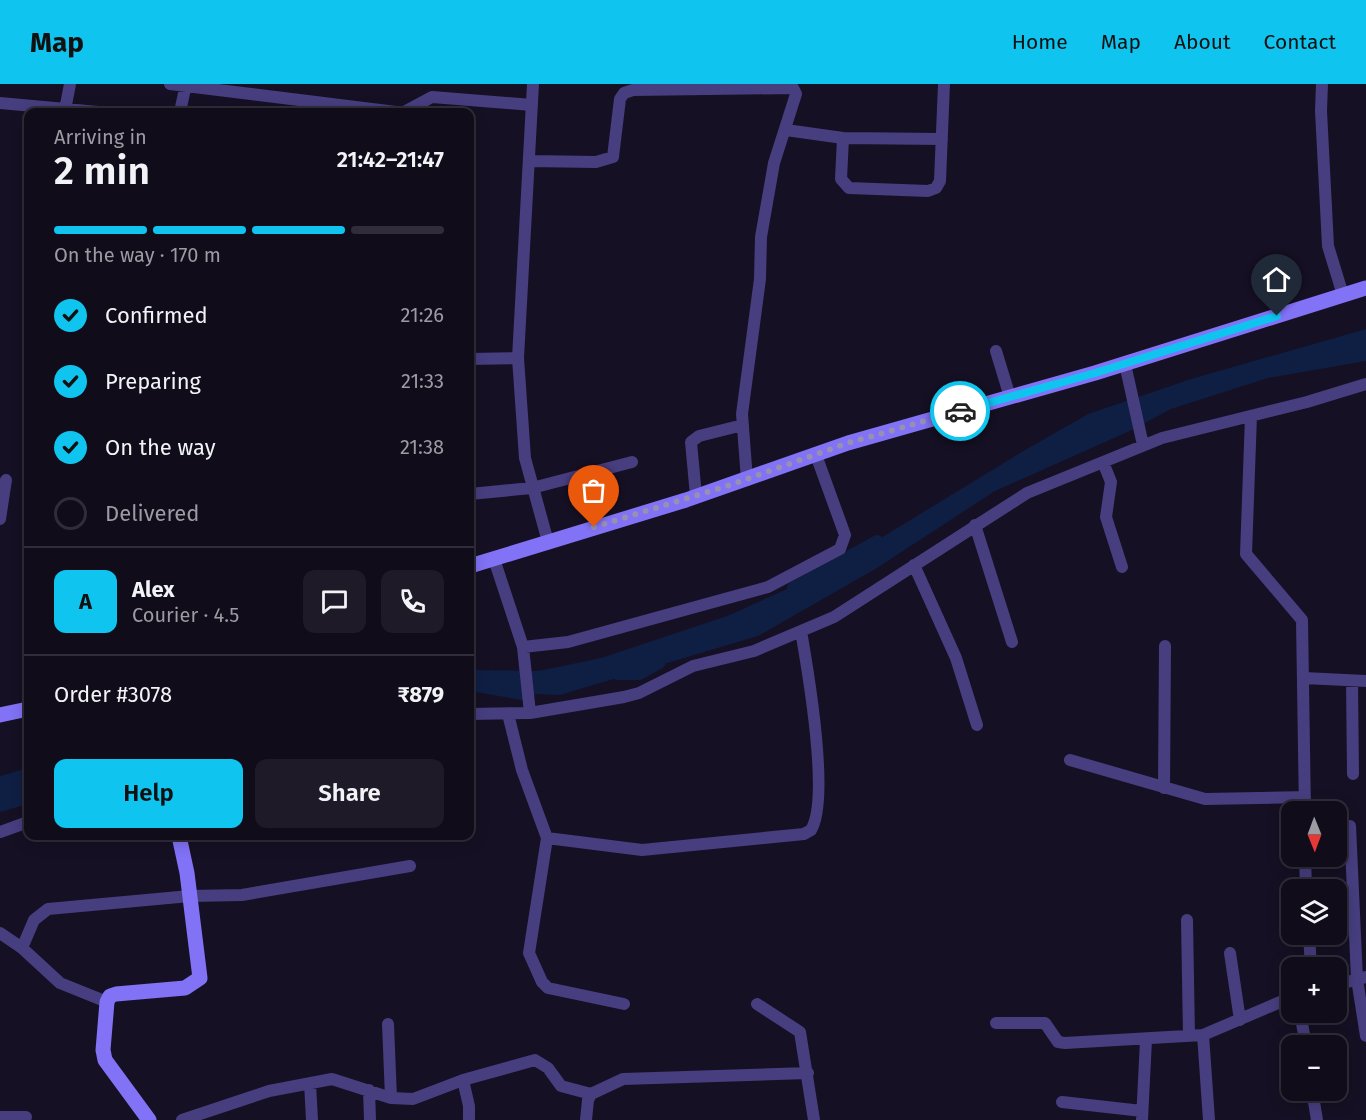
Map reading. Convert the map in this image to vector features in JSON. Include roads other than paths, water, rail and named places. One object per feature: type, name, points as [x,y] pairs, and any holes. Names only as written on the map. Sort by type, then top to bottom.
[{"type":"main road","points":[[474,565],[747,480],[876,434],[1125,364],[1366,288]]},
{"type":"main road","points":[[0,715],[24,710]]},
{"type":"main road","points":[[149,1120],[105,1060],[103,1050],[106,1002],[110,996],[116,994],[185,988],[200,978],[190,896],[180,840]]},
{"type":"street","points":[[65,108],[70,84]]},
{"type":"street","points":[[170,84],[365,108]]},
{"type":"street","points":[[533,84],[518,358],[525,458],[548,542]]},
{"type":"street","points":[[843,138],[841,179],[849,188],[928,191],[936,188],[940,181],[944,84]]},
{"type":"street","points":[[1322,84],[1321,111],[1328,246],[1342,295]]},
{"type":"street","points":[[181,108],[185,85]]},
{"type":"street","points":[[530,161],[596,162],[613,157],[620,99],[624,93],[768,85],[793,88],[796,94],[774,163],[761,237],[760,279],[743,400],[742,425],[747,480]]},
{"type":"street","points":[[411,108],[432,97],[532,105]]},
{"type":"street","points":[[0,103],[46,108]]},
{"type":"street","points":[[786,130],[843,138],[942,139]]},
{"type":"street","points":[[996,351],[1010,397]]},
{"type":"street","points":[[474,358],[518,358]]},
{"type":"street","points":[[1125,364],[1143,445]]},
{"type":"street","points":[[474,714],[530,713],[639,693],[693,666],[754,651],[834,617],[1027,493],[1162,438],[1366,384]]},
{"type":"street","points":[[1251,416],[1246,554],[1302,620],[1305,678],[1305,801]]},
{"type":"street","points":[[696,496],[692,442],[699,436],[742,425]]},
{"type":"street","points":[[523,647],[568,642],[768,587],[840,549],[845,535],[816,455]]},
{"type":"street","points":[[474,494],[532,488],[632,462]]},
{"type":"street","points":[[1103,462],[1111,482],[1106,517],[1122,567]]},
{"type":"street","points":[[0,519],[6,480]]},
{"type":"street","points":[[975,525],[1012,642]]},
{"type":"street","points":[[494,559],[523,647],[530,713]]},
{"type":"street","points":[[914,565],[956,658],[977,725]]},
{"type":"street","points":[[547,838],[642,850],[793,837],[811,830],[817,814],[816,725],[801,632]]},
{"type":"street","points":[[1164,788],[1166,645]]},
{"type":"street","points":[[1305,678],[1366,681]]},
{"type":"street","points":[[1352,681],[1353,774]]},
{"type":"street","points":[[508,714],[522,770],[547,838],[529,941],[531,962],[548,988],[624,1004]]},
{"type":"street","points":[[1070,760],[1205,799],[1305,797]]},
{"type":"street","points":[[0,832],[24,823]]},
{"type":"street","points":[[1350,826],[1366,1036]]},
{"type":"street","points":[[22,948],[34,920],[48,909],[190,896],[254,894],[411,866]]},
{"type":"street","points":[[1187,920],[1189,1036]]},
{"type":"street","points":[[0,933],[22,948],[60,983],[106,1002]]},
{"type":"street","points":[[1230,953],[1240,1020]]},
{"type":"street","points":[[1347,982],[1362,978]]},
{"type":"street","points":[[996,1023],[1045,1023],[1058,1042],[1065,1043],[1146,1040],[1203,1035],[1281,1002]]},
{"type":"street","points":[[757,1004],[800,1032],[814,1120]]},
{"type":"street","points":[[388,1024],[391,1098]]},
{"type":"street","points":[[1203,1035],[1209,1120]]},
{"type":"street","points":[[1062,1102],[1142,1115],[1146,1040]]},
{"type":"street","points":[[182,1120],[269,1091],[333,1079],[391,1098],[412,1099],[463,1080],[535,1060],[548,1068],[561,1086],[591,1094],[623,1079],[808,1073]]},
{"type":"street","points":[[463,1080],[469,1106],[469,1120]]},
{"type":"street","points":[[310,1083],[312,1120]]},
{"type":"street","points":[[369,1090],[370,1120]]},
{"type":"street","points":[[586,1120],[586,1108],[591,1094]]},
{"type":"street","points":[[1314,1101],[1317,1120]]},
{"type":"street","points":[[0,1118],[26,1117]]},
{"type":"water","points":[[1366,329],[1366,361],[1268,378],[1171,409],[1132,430],[995,491],[877,568],[758,636],[560,695],[536,694],[521,700],[474,692],[474,670],[538,671],[601,658],[727,616],[825,572],[1088,414],[1191,379]]},
{"type":"water","points":[[24,769],[24,805],[0,812],[0,776]]},
{"type":"waterway","points":[[794,588],[877,542]]},
{"type":"waterway","points":[[618,673],[639,673],[659,662]]}]
